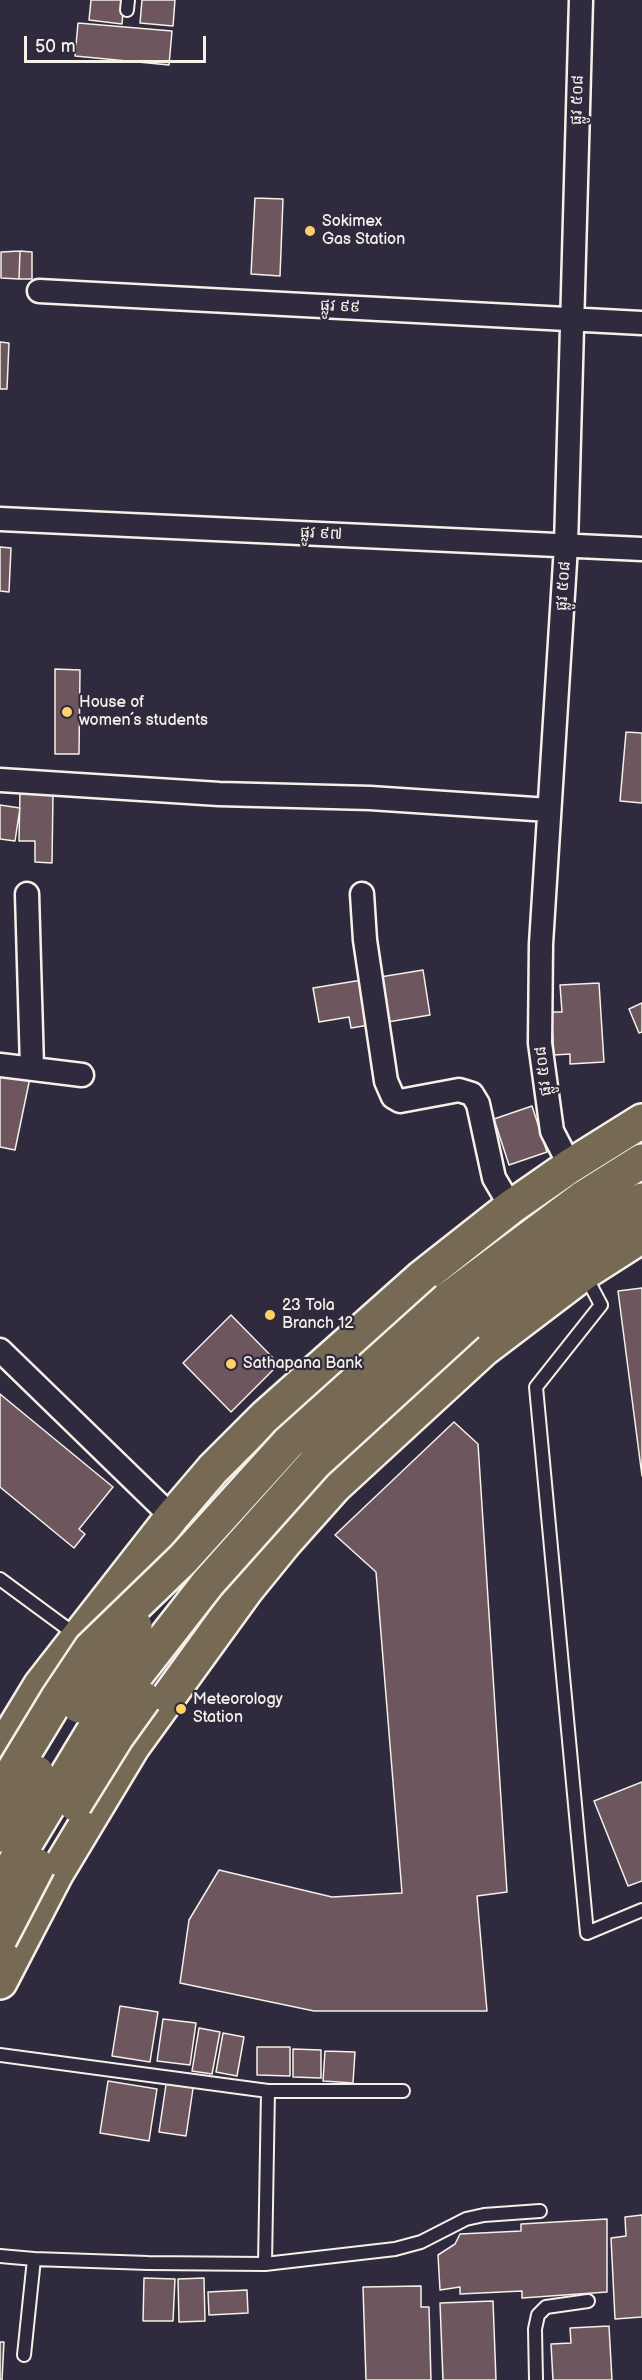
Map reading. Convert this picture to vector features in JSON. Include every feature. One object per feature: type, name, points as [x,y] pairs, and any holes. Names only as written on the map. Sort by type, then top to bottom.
[{"type":"highway","points":[[0,1752],[40,1686],[175,1514],[213,1469],[266,1416],[421,1278],[511,1207],[570,1166],[642,1121]]},
{"type":"highway","points":[[0,1793],[91,1648],[183,1558],[288,1443],[448,1299],[583,1198],[642,1161]]},
{"type":"highway","points":[[0,1891],[21,1851],[97,1725],[208,1583],[315,1463],[467,1324],[601,1225],[642,1200]]},
{"type":"highway","points":[[0,1982],[56,1874],[133,1746],[256,1578],[335,1486],[484,1349],[584,1273],[642,1236]]},
{"type":"highway","points":[[175,1514],[256,1578]]},
{"type":"highway","points":[[0,1835],[74,1712],[183,1558]]},
{"type":"highway","points":[[0,1939],[40,1862],[116,1738],[148,1693],[208,1583]]},
{"type":"highway","points":[[78,1637],[165,1702]]},
{"type":"street","name":"ផ្លូវ ៥០៨","points":[[570,1166],[552,1131],[540,1043],[541,944],[567,546],[581,0]]},
{"type":"street","name":"ផ្លូវ ៩៩","points":[[39,291],[642,323]]},
{"type":"street","name":"ផ្លូវ ៩៧","points":[[0,519],[642,549]]},
{"type":"street","points":[[0,780],[219,794],[370,798],[549,810]]},
{"type":"street","points":[[27,894],[32,1067]]},
{"type":"street","points":[[362,894],[364,940],[386,1081],[393,1097],[400,1101],[459,1090],[472,1094],[478,1104],[494,1178],[511,1207]]},
{"type":"street","points":[[0,1065],[32,1067],[82,1075]]},
{"type":"street","points":[[0,1350],[175,1514]]},
{"type":"lane","points":[[584,1273],[601,1305],[536,1387],[587,1933],[642,1910]]},
{"type":"lane","points":[[0,1579],[78,1637]]},
{"type":"lane","points":[[0,2055],[268,2091],[403,2091]]},
{"type":"lane","points":[[265,2264],[268,2091]]},
{"type":"lane","points":[[0,2256],[148,2264],[265,2264],[395,2248],[421,2242],[466,2219],[484,2215],[540,2211]]},
{"type":"lane","points":[[24,2355],[34,2259]]},
{"type":"lane","points":[[536,2380],[535,2329],[538,2315],[546,2307],[588,2301]]},
{"type":"building","points":[[91,0],[124,0],[122,24],[89,20]]},
{"type":"building","points":[[142,0],[175,0],[173,26],[140,23]]},
{"type":"building","points":[[78,23],[172,31],[169,65],[75,56]]},
{"type":"building","points":[[255,198],[283,199],[280,276],[251,274]]},
{"type":"building","points":[[20,251],[19,279],[1,278],[1,252]]},
{"type":"building","points":[[20,251],[32,252],[32,279],[19,279]]},
{"type":"building","points":[[0,342],[9,343],[7,389],[0,389]]},
{"type":"building","points":[[0,547],[11,548],[9,592],[0,591]]},
{"type":"building","name":"House of women´s students","points":[[55,669],[80,670],[79,754],[55,754]]},
{"type":"building","points":[[626,732],[642,733],[642,803],[620,801]]},
{"type":"building","points":[[20,793],[53,793],[52,863],[35,862],[35,841],[19,841]]},
{"type":"building","points":[[0,805],[20,808],[15,841],[0,839]]},
{"type":"building","points":[[423,970],[430,1015],[351,1028],[349,1017],[319,1022],[313,988]]},
{"type":"building","points":[[599,983],[604,1062],[570,1064],[570,1054],[554,1055],[551,1012],[562,1012],[560,985]]},
{"type":"building","points":[[642,1003],[642,1032],[639,1033],[629,1009]]},
{"type":"building","points":[[0,1067],[31,1073],[15,1150],[0,1147]]},
{"type":"building","points":[[532,1106],[547,1152],[509,1165],[494,1119]]},
{"type":"building","points":[[642,1288],[642,1476],[618,1291]]},
{"type":"building","name":"Sathapana Bank","points":[[231,1315],[279,1364],[231,1412],[183,1363]]},
{"type":"building","points":[[0,1394],[113,1487],[79,1529],[85,1534],[74,1548],[0,1487]]},
{"type":"building","points":[[454,1422],[478,1444],[507,1892],[477,1896],[487,2011],[314,2011],[180,1983],[189,1920],[219,1870],[332,1897],[402,1893],[376,1572],[335,1535]]},
{"type":"building","points":[[642,1782],[642,1881],[628,1886],[594,1801]]},
{"type":"building","points":[[120,2006],[158,2012],[150,2062],[112,2056]]},
{"type":"building","points":[[163,2019],[196,2023],[190,2065],[157,2061]]},
{"type":"building","points":[[199,2028],[220,2032],[212,2074],[192,2071]]},
{"type":"building","points":[[223,2033],[244,2037],[237,2076],[216,2072]]},
{"type":"building","points":[[257,2047],[290,2047],[290,2076],[257,2075]]},
{"type":"building","points":[[293,2049],[321,2050],[321,2078],[293,2077]]},
{"type":"building","points":[[325,2051],[355,2052],[353,2083],[323,2081]]},
{"type":"building","points":[[167,2078],[194,2082],[186,2136],[159,2132]]},
{"type":"building","points":[[108,2081],[157,2089],[149,2141],[100,2133]]},
{"type":"building","points":[[642,2215],[642,2317],[615,2319],[611,2238],[626,2236],[625,2217]]},
{"type":"building","points":[[607,2219],[607,2292],[522,2298],[522,2291],[460,2294],[460,2287],[440,2290],[438,2255],[455,2244],[460,2234],[521,2231],[521,2224]]},
{"type":"building","points":[[144,2278],[175,2279],[173,2321],[143,2321]]},
{"type":"building","points":[[204,2278],[205,2321],[179,2322],[178,2279]]},
{"type":"building","points":[[421,2286],[421,2307],[429,2307],[431,2380],[366,2380],[363,2287]]},
{"type":"building","points":[[247,2290],[248,2313],[209,2315],[208,2292]]},
{"type":"building","points":[[493,2301],[496,2380],[443,2380],[440,2303]]},
{"type":"building","points":[[609,2326],[612,2380],[553,2380],[551,2344],[571,2343],[570,2328]]},
{"type":"building","points":[[0,2342],[4,2342],[2,2380],[0,2380]]},
{"type":"place","name":"Sokimex Gas Station","points":[[310,231]]},
{"type":"place","name":"House of women´s students","points":[[67,712]]},
{"type":"place","name":"23 Tola Branch 12","points":[[270,1315]]},
{"type":"place","name":"Sathapana Bank","points":[[231,1364]]},
{"type":"place","name":"Meteorology Station","points":[[181,1709]]}]
